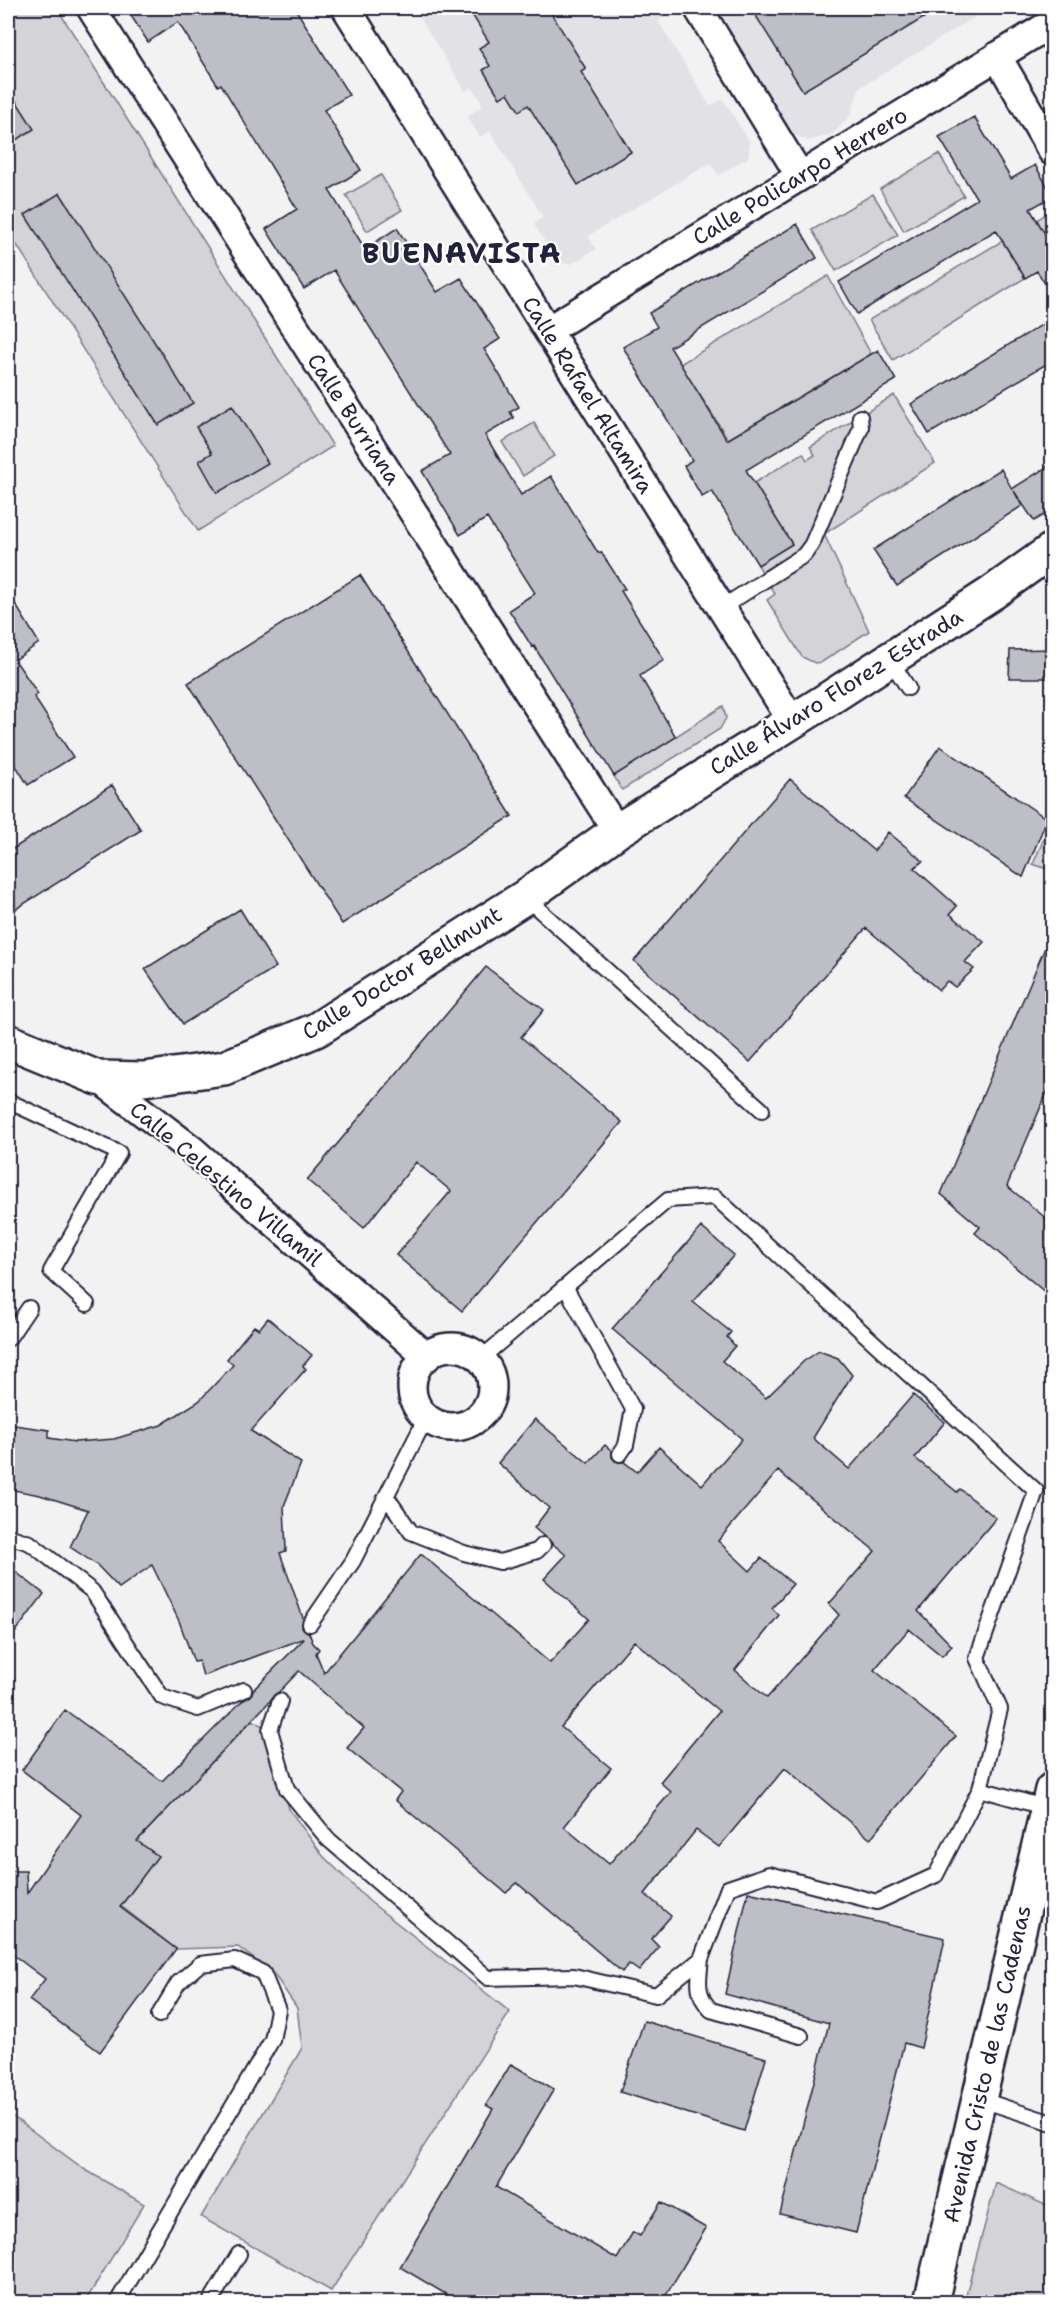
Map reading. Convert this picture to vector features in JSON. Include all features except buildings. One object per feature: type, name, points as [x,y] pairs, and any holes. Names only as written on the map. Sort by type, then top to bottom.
[{"type":"main road","name":"Calle Álvaro Florez Estrada","points":[[617,831],[992,593],[1053,550]]},
{"type":"main road","points":[[992,593],[1053,566]]},
{"type":"main road","name":"Calle Doctor Bellmunt","points":[[98,1078],[144,1079],[224,1068],[316,1030],[525,897],[617,831]]},
{"type":"main road","name":"Calle Celestino Villamil","points":[[8,1041],[98,1078]]},
{"type":"main road","name":"Avenida Cristo de las Cadenas","points":[[931,2302],[1050,1799]]},
{"type":"street","name":"Calle Burriana","points":[[91,8],[617,831]]},
{"type":"street","name":"Calle Rafael Altamira","points":[[346,8],[792,721]]},
{"type":"street","points":[[698,8],[800,176]]},
{"type":"street","name":"Calle Policarpo Herrero","points":[[548,330],[1053,23]]},
{"type":"street","points":[[997,56],[1053,151]]},
{"type":"street","name":"Calle Celestino Villamil","points":[[98,1078],[191,1149],[427,1357]]},
{"type":"street","points":[[460,1348],[480,1359],[489,1370],[492,1396],[486,1409],[477,1419],[458,1427],[438,1425],[426,1418],[417,1407],[413,1394],[413,1380],[418,1368],[427,1357],[437,1350],[460,1348]]},
{"type":"lane","points":[[721,608],[804,555],[812,544],[861,428],[860,417]]},
{"type":"lane","points":[[889,659],[908,688]]},
{"type":"lane","points":[[525,897],[762,1110]]},
{"type":"lane","points":[[8,1101],[119,1153],[51,1271],[87,1304]]},
{"type":"lane","points":[[480,1359],[668,1200],[715,1197],[1036,1491],[977,1658],[1000,1709],[980,1789],[936,1875],[877,1902],[769,1874],[728,1888],[701,1959],[698,1989],[703,2002],[711,2010],[801,2036]]},
{"type":"lane","points":[[566,1288],[633,1409],[626,1445],[620,1454]]},
{"type":"lane","points":[[8,1339],[29,1308]]},
{"type":"lane","points":[[310,1623],[353,1561],[426,1418]]},
{"type":"lane","points":[[386,1496],[411,1532],[464,1553],[500,1562],[537,1551],[543,1545]]},
{"type":"lane","points":[[8,1536],[30,1543],[92,1591],[162,1697],[198,1709],[244,1690]]},
{"type":"lane","points":[[280,1701],[270,1731],[287,1789],[328,1839],[488,1978],[574,1976],[656,1995],[701,1959]]},
{"type":"lane","points":[[980,1789],[1050,1799]]},
{"type":"lane","points":[[117,2302],[272,2040],[278,2010],[263,1973],[235,1960],[200,1964],[178,1983],[159,2015]]},
{"type":"lane","points":[[979,2099],[1053,2123]]},
{"type":"lane","points":[[210,2302],[238,2254]]},
{"type":"shaded area","points":[[8,8],[57,8],[333,446],[198,531],[8,231]]},
{"type":"shaded area","points":[[399,8],[414,8],[403,15]]},
{"type":"shaded area","points":[[414,8],[666,8],[670,13],[658,21],[710,106],[723,99],[749,141],[749,154],[747,158],[719,175],[710,163],[588,236],[596,249],[571,264],[558,263],[534,224],[543,217],[490,131],[480,137],[467,117],[483,105],[472,87],[465,91]]},
{"type":"shaded area","points":[[711,8],[990,8],[859,88],[851,114],[833,134],[808,141],[786,131]]},
{"type":"shaded area","points":[[939,154],[964,196],[904,231],[880,189]]},
{"type":"shaded area","points":[[381,175],[402,210],[367,231],[346,195]]},
{"type":"shaded area","points":[[873,194],[898,235],[836,271],[812,230]]},
{"type":"shaded area","points":[[1052,210],[1052,237],[1048,240],[1037,220]]},
{"type":"shaded area","points":[[1002,241],[1025,278],[893,360],[869,320]]},
{"type":"shaded area","points":[[828,276],[871,354],[728,439],[680,364]]},
{"type":"shaded area","points":[[894,395],[935,463],[824,534],[869,631],[822,662],[815,663],[802,657],[767,600],[775,594],[758,565],[792,544],[754,483],[803,453],[807,460],[815,455],[810,447]]},
{"type":"shaded area","points":[[534,423],[554,456],[523,476],[502,442]]},
{"type":"shaded area","points":[[723,706],[726,718],[720,729],[622,790],[614,776]]},
{"type":"shaded area","points":[[1052,820],[1052,862],[1049,870],[1033,864]]},
{"type":"shaded area","points":[[252,1720],[270,1730],[289,1809],[323,1856],[369,1901],[510,2012],[331,2291],[201,2217],[302,2048],[297,2008],[274,1974],[238,1947],[176,1949],[121,1906],[158,1856],[137,1841]]},
{"type":"shaded area","points":[[8,2113],[84,2169],[144,2204],[85,2302],[8,2302]]},
{"type":"shaded area","points":[[996,2183],[1052,2208],[1052,2302],[964,2302]]},
{"type":"district","name":"BUENAVISTA","points":[[462,253]]}]
